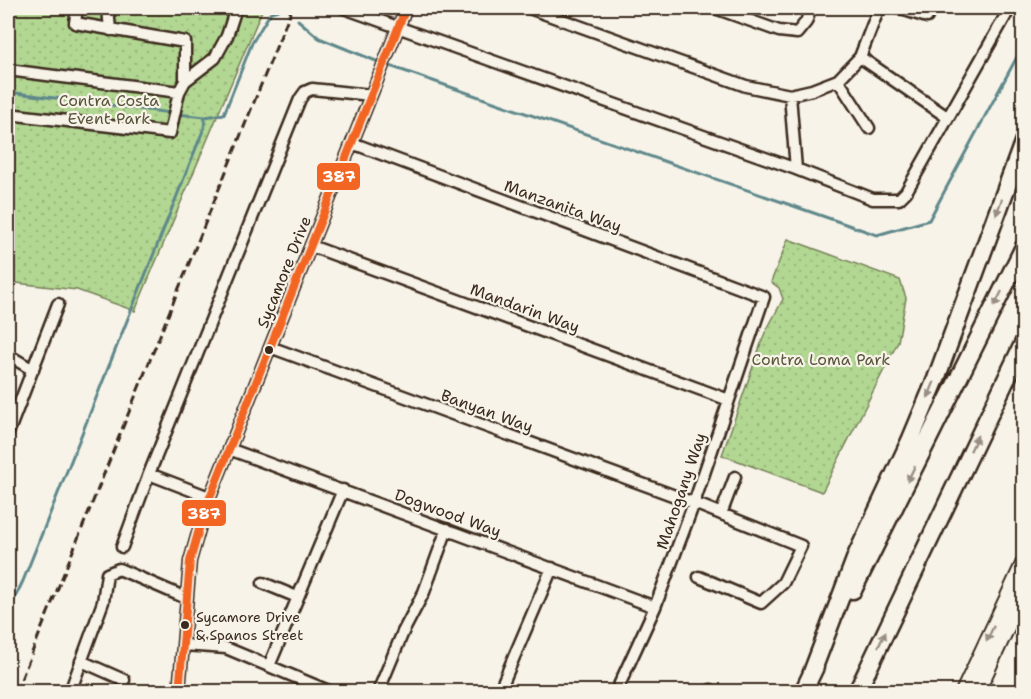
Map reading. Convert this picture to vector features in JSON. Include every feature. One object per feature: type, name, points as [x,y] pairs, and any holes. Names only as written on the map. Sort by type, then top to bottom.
[{"type":"highway","points":[[811,675],[857,554],[910,441],[936,379],[1023,140]]},
{"type":"highway","points":[[803,692],[1023,247]]},
{"type":"highway","points":[[857,692],[1023,342]]},
{"type":"highway","points":[[996,396],[1023,361]]},
{"type":"main road","points":[[963,692],[1015,607],[1023,562]]},
{"type":"main road","points":[[976,692],[1023,591]]},
{"type":"street","points":[[8,114],[170,134],[178,96],[185,81],[185,42],[75,23],[77,8]]},
{"type":"street","points":[[108,8],[110,30]]},
{"type":"street","points":[[185,81],[215,58],[227,36],[236,8]]},
{"type":"street","points":[[344,8],[796,169],[873,199],[899,199],[906,192],[1010,8]]},
{"type":"street","name":"Sycamore Drive","points":[[179,692],[190,561],[209,497],[406,8]]},
{"type":"street","points":[[529,8],[746,86],[790,95],[813,90],[838,80],[860,57],[879,8]]},
{"type":"street","points":[[715,8],[779,31],[797,33],[806,22],[811,8]]},
{"type":"street","points":[[898,8],[927,18]]},
{"type":"street","points":[[860,57],[948,117]]},
{"type":"street","points":[[8,70],[178,96]]},
{"type":"street","points":[[838,80],[869,128]]},
{"type":"street","points":[[122,547],[149,474],[300,99],[305,92],[312,89],[371,95]]},
{"type":"street","points":[[790,95],[796,169]]},
{"type":"street","name":"Manzanita Way","points":[[352,143],[764,297]]},
{"type":"street","name":"Mandarin Way","points":[[311,246],[729,399]]},
{"type":"street","name":"Mahogany Way","points":[[616,692],[655,607],[694,503],[764,297]]},
{"type":"street","points":[[8,433],[58,304]]},
{"type":"street","name":"Banyan Way","points":[[270,347],[694,503],[801,546],[783,583],[761,603],[699,577]]},
{"type":"street","points":[[8,355],[33,370]]},
{"type":"street","name":"Dogwood Way","points":[[229,449],[655,607]]},
{"type":"street","points":[[149,474],[209,497]]},
{"type":"street","points":[[721,514],[735,477]]},
{"type":"street","points":[[269,666],[343,490]]},
{"type":"street","points":[[378,692],[403,632],[424,592],[447,529]]},
{"type":"street","points":[[499,692],[552,568]]},
{"type":"street","points":[[70,692],[103,602],[107,574],[120,569],[186,598]]},
{"type":"street","points":[[263,583],[297,597]]},
{"type":"street","points":[[184,645],[226,648],[331,692]]},
{"type":"street","points":[[81,661],[124,680]]},
{"type":"green space","name":"Contra Costa Event Park","points":[[8,8],[263,8],[135,311],[77,290],[8,282]]},
{"type":"green space","name":"Contra Loma Park","points":[[788,239],[900,280],[906,298],[898,342],[822,492],[722,455],[764,335],[783,299],[779,288],[771,282]]},
{"type":"waterway","points":[[177,114],[205,117],[224,114],[252,43],[271,12],[278,10]]},
{"type":"waterway","points":[[298,20],[319,38],[381,63]]},
{"type":"waterway","points":[[387,65],[877,235],[929,220],[1024,44]]},
{"type":"waterway","points":[[8,92],[171,113]]},
{"type":"waterway","points":[[8,612],[23,581],[204,128],[205,117]]},
{"type":"railway","points":[[16,692],[292,8]]},
{"type":"transit line","name":"387","points":[[179,692],[190,561],[204,512],[406,8]]},
{"type":"place","name":"Sycamore Drive & Spanos Street","points":[[185,625]]}]
